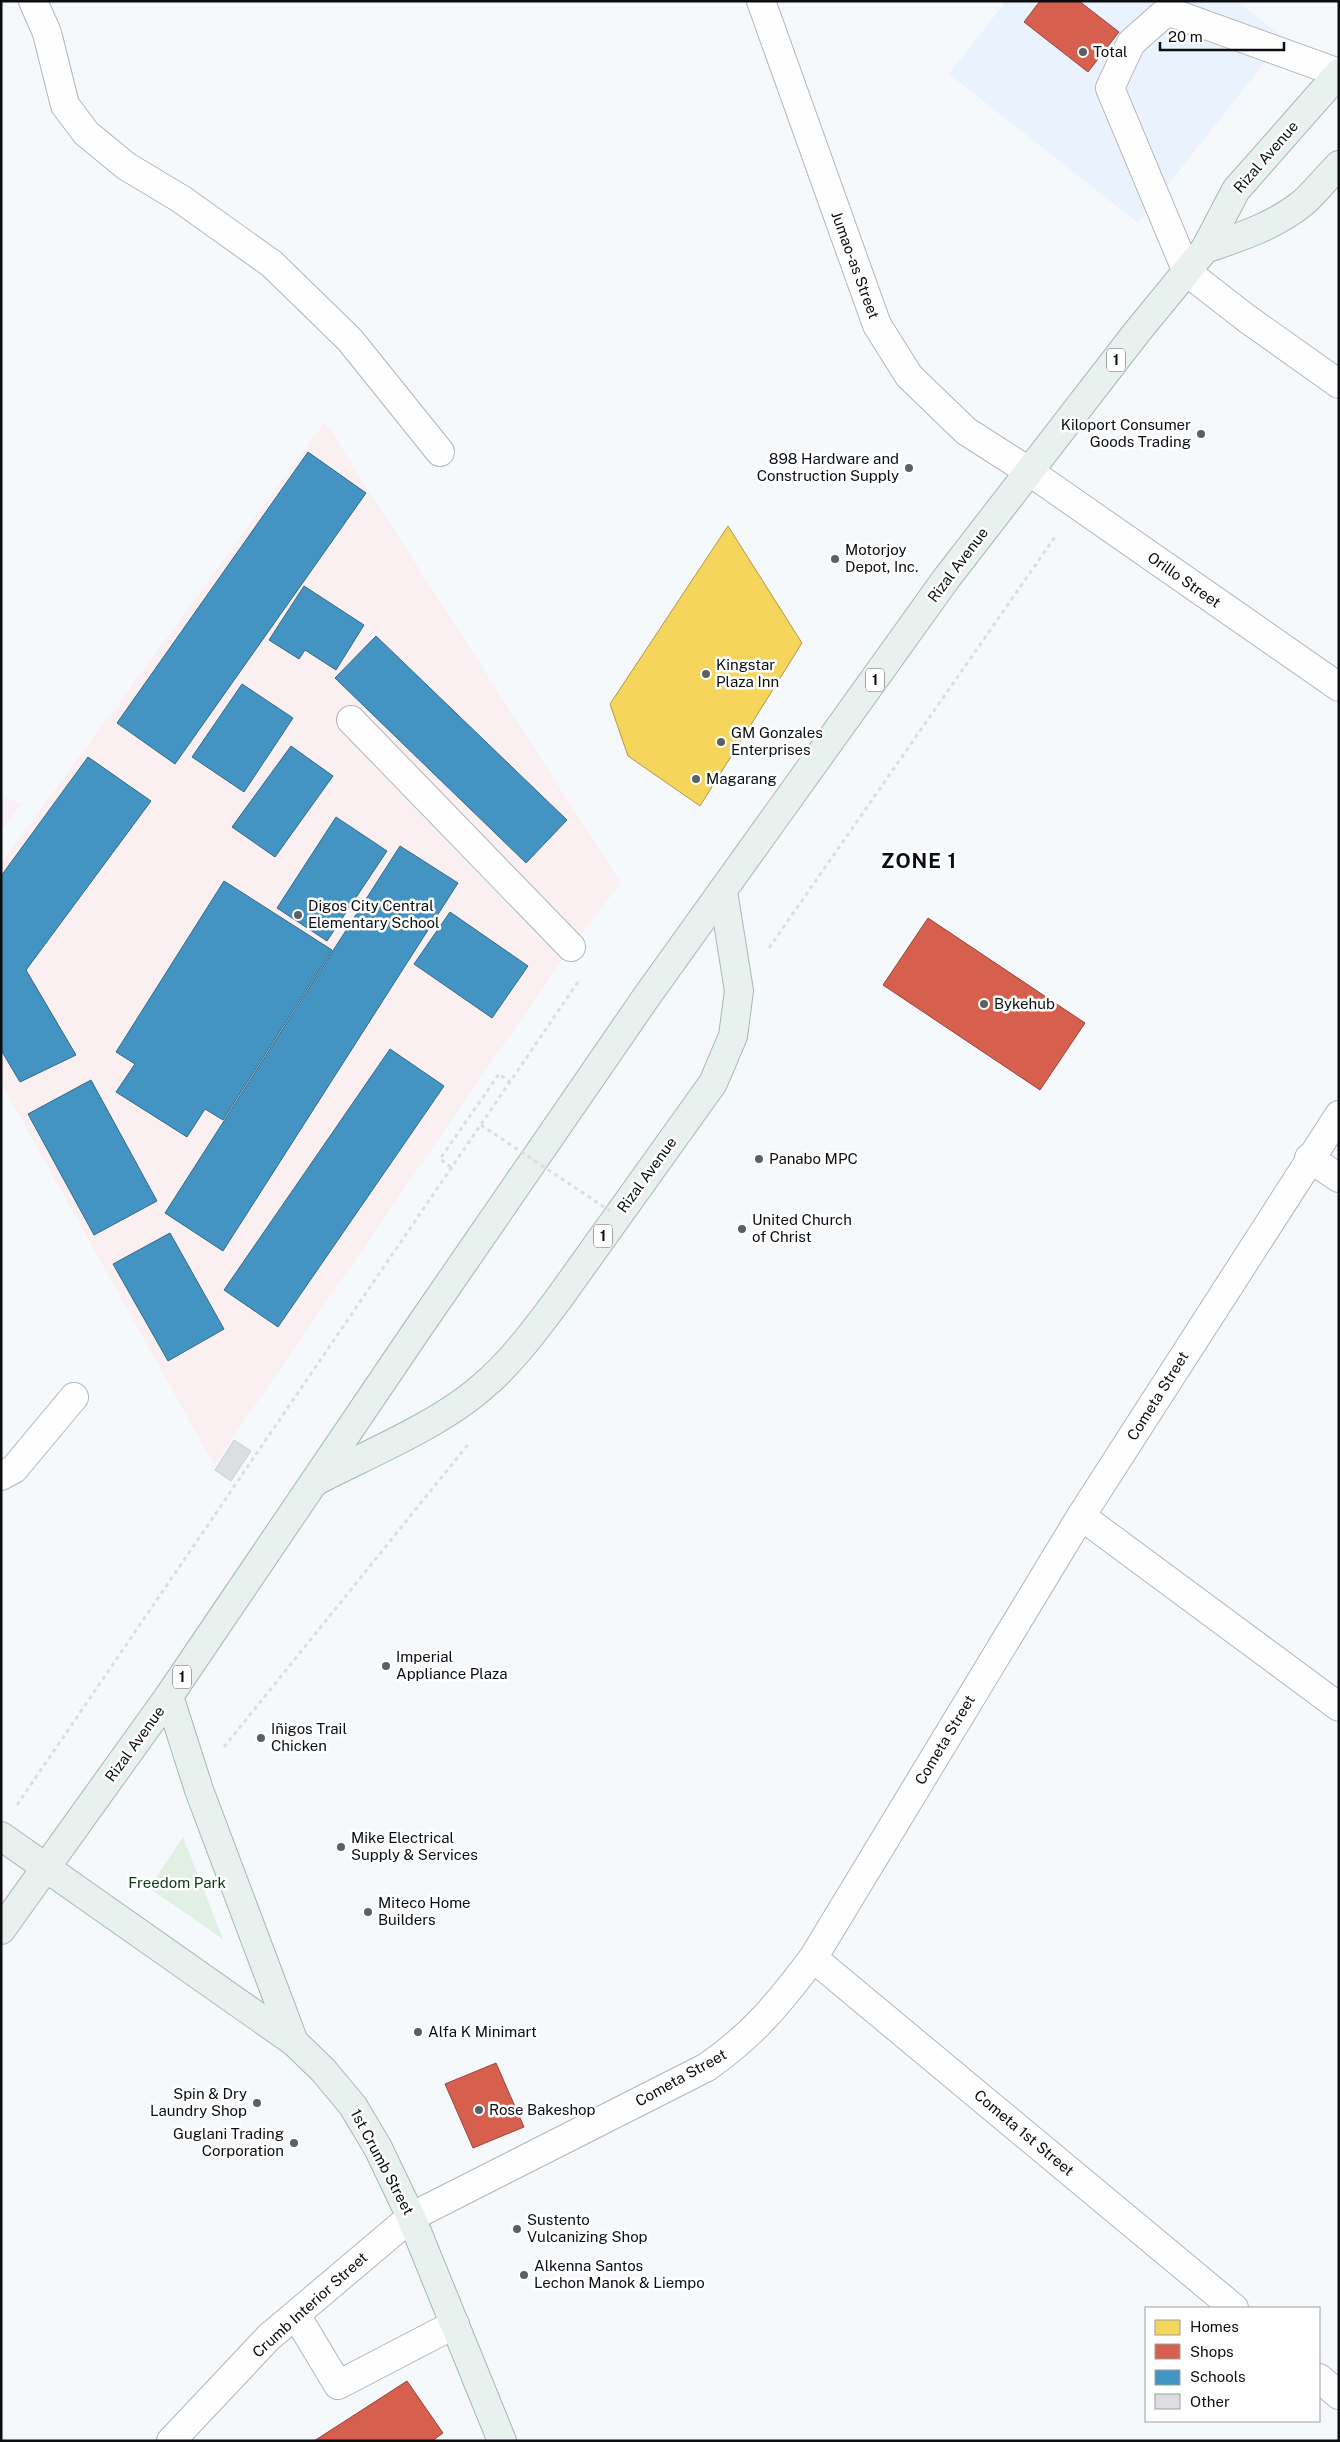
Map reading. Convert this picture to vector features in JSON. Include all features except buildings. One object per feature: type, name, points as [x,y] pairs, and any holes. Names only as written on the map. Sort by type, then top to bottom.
[{"type":"main road","name":"Rizal Avenue","points":[[1,1930],[170,1696],[626,1026],[946,579],[1132,340],[1206,249],[1236,190],[1339,73]]},
{"type":"main road","points":[[1206,249],[1254,233],[1282,217],[1304,201],[1339,164]]},
{"type":"main road","name":"Rizal Avenue","points":[[315,1482],[430,1423],[482,1387],[530,1336],[714,1083],[733,1036],[739,991],[723,891]]},
{"type":"main road","points":[[170,1696],[199,1790],[294,2042]]},
{"type":"main road","name":"1st Crumb Street","points":[[1,1836],[45,1869],[138,1931],[294,2042],[323,2070],[353,2106],[378,2148],[411,2216],[502,2441]]},
{"type":"street","points":[[33,1],[47,33],[65,105],[86,133],[126,166],[181,199],[272,264],[350,340],[440,452]]},
{"type":"street","name":"Jumao-as Street","points":[[761,1],[876,325],[909,376],[939,407],[966,431],[1030,472]]},
{"type":"street","points":[[1339,73],[1167,11],[1131,43],[1110,88],[1187,272],[1246,318],[1339,384]]},
{"type":"street","name":"Orillo Street","points":[[1030,472],[1339,687]]},
{"type":"street","points":[[351,720],[571,947]]},
{"type":"street","name":"Cometa Street","points":[[411,2216],[706,2067],[736,2047],[774,2009],[813,1958],[1081,1516],[1339,1115]]},
{"type":"street","points":[[1310,1158],[1339,1178]]},
{"type":"street","points":[[1,1476],[14,1469],[74,1397]]},
{"type":"street","points":[[1081,1516],[1339,1707]]},
{"type":"street","name":"Cometa 1st Street","points":[[813,1958],[1233,2307]]},
{"type":"street","name":"Crumb Interior Street","points":[[171,2441],[269,2338],[411,2216]]},
{"type":"street","points":[[296,2315],[338,2386],[455,2324]]},
{"type":"street","points":[[1320,2379],[1339,2395]]},
{"type":"path","points":[[739,991],[1077,505]]},
{"type":"path","points":[[12,1811],[581,978]]},
{"type":"path","points":[[451,1167],[440,1159],[499,1074],[510,1082]]},
{"type":"path","points":[[481,1124],[610,1211]]},
{"type":"path","points":[[199,1790],[224,1746],[476,1434]]},
{"type":"shaded area","points":[[1006,1],[1237,1],[1284,38],[1138,223],[949,74]]},
{"type":"shaded area","name":"Digos City Central Elementary School","points":[[325,422],[621,883],[571,947],[214,1465],[1,1083],[1,863]]},
{"type":"shaded area","points":[[1,795],[21,804],[1,831]]},
{"type":"green space","name":"Freedom Park","points":[[183,1837],[223,1939],[149,1888]]},
{"type":"place","name":"Total","points":[[1083,52]]},
{"type":"place","name":"Kiloport Consumer Goods Trading","points":[[1201,434]]},
{"type":"place","name":"898 Hardware and Construction Supply","points":[[909,468]]},
{"type":"place","name":"Motorjoy Depot, Inc.","points":[[835,559]]},
{"type":"place","name":"Kingstar Plaza Inn","points":[[706,674]]},
{"type":"place","name":"GM Gonzales Enterprises","points":[[721,742]]},
{"type":"place","name":"Magarang","points":[[696,779]]},
{"type":"place","name":"Digos City Central Elementary School","points":[[298,915]]},
{"type":"place","name":"Bykehub","points":[[984,1004]]},
{"type":"place","name":"Panabo MPC","points":[[759,1159]]},
{"type":"place","name":"United Church of Christ","points":[[742,1229]]},
{"type":"place","name":"Imperial Appliance Plaza","points":[[386,1666]]},
{"type":"place","name":"Iñigos Trail Chicken","points":[[261,1738]]},
{"type":"place","name":"Mike Electrical Supply & Services","points":[[341,1847]]},
{"type":"place","name":"Miteco Home Builders","points":[[368,1912]]},
{"type":"place","name":"Alfa K Minimart","points":[[418,2032]]},
{"type":"place","name":"Spin & Dry Laundry Shop","points":[[257,2103]]},
{"type":"place","name":"Rose Bakeshop","points":[[479,2110]]},
{"type":"place","name":"Guglani Trading Corporation","points":[[294,2143]]},
{"type":"place","name":"Sustento Vulcanizing Shop","points":[[517,2229]]},
{"type":"place","name":"Alkenna Santos Lechon Manok & Liempo","points":[[524,2275]]},
{"type":"district","name":"ZONE 1","points":[[919,861]]}]
